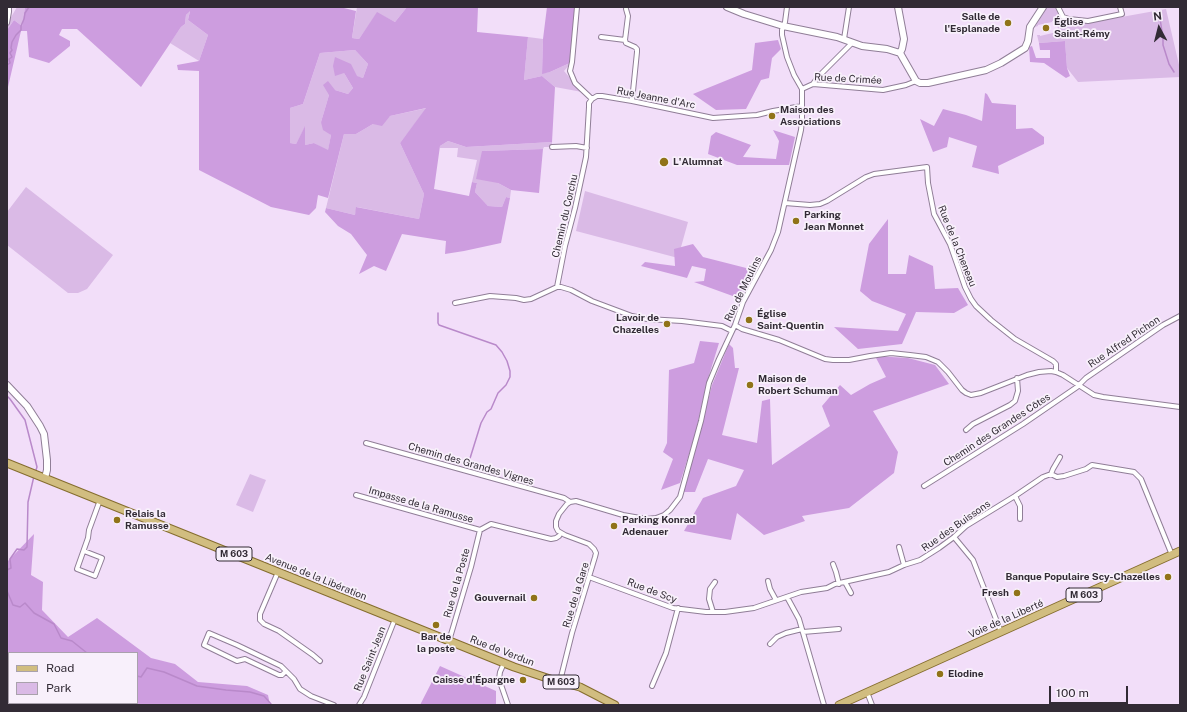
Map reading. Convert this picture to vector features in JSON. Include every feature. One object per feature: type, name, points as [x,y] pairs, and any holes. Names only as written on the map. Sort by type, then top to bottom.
[{"type":"main road","name":"M 603","points":[[7,462],[44,477]]},
{"type":"main road","name":"Avenue de la Libération","points":[[44,477],[449,640]]},
{"type":"main road","name":"Voie de la Liberté","points":[[839,705],[1180,552]]},
{"type":"main road","name":"Rue de Verdun","points":[[449,640],[525,671],[580,687],[615,705]]},
{"type":"street","points":[[7,23],[10,12],[9,7]]},
{"type":"street","points":[[552,147],[576,146],[587,148],[588,107],[592,99],[575,83],[570,71],[577,7]]},
{"type":"street","points":[[727,7],[783,26],[837,37],[862,46],[887,49],[900,53],[916,81],[924,83],[942,81],[986,70],[1001,63],[1025,48],[1028,42],[1030,27],[1043,7]]},
{"type":"street","points":[[786,7],[782,35],[787,57],[794,75],[802,89]]},
{"type":"street","points":[[844,39],[849,7]]},
{"type":"street","points":[[898,7],[904,39],[900,53]]},
{"type":"street","points":[[1058,7],[1062,17],[1088,21],[1122,14],[1120,7]]},
{"type":"street","points":[[626,9],[628,16],[626,43],[637,49],[632,101]]},
{"type":"street","points":[[601,37],[626,40]]},
{"type":"street","points":[[813,84],[818,77],[852,43]]},
{"type":"street","name":"Rue de Crimée","points":[[802,89],[813,84],[883,90],[906,85],[916,81]]},
{"type":"street","name":"Rue de Moulins","points":[[570,502],[576,501],[619,514],[646,519],[664,515],[677,502],[701,421],[709,383],[735,325],[743,302],[771,250],[778,232],[801,130],[802,89]]},
{"type":"street","name":"Rue Jeanne d'Arc","points":[[592,99],[597,96],[602,96],[713,118],[757,115],[773,110],[802,106]]},
{"type":"street","name":"Chemin du Corchu","points":[[557,287],[565,246],[576,208],[587,148]]},
{"type":"street","name":"Rue de la Cheneau","points":[[785,203],[810,205],[820,204],[866,177],[874,174],[927,167],[928,183],[934,214],[950,244],[965,287],[976,306],[1015,339],[1053,361],[1056,364],[1056,372],[1094,395],[1180,407]]},
{"type":"street","points":[[455,303],[490,296],[504,296],[524,300],[530,299],[557,287],[561,287],[570,290],[592,302],[632,316],[647,319],[682,321],[722,326],[732,330]]},
{"type":"street","name":"Rue Alfred Pichon","points":[[1079,385],[1086,378],[1163,325],[1180,316]]},
{"type":"street","points":[[735,325],[742,329],[779,340],[825,359],[849,360],[890,353],[919,356],[931,359],[938,362],[962,390],[970,395],[981,393],[1017,378],[1039,372],[1056,372]]},
{"type":"street","points":[[966,430],[973,424],[1015,401],[1018,391],[1017,378]]},
{"type":"street","points":[[7,385],[27,406],[44,434],[47,470],[44,477]]},
{"type":"street","name":"Chemin des Grandes Côtes","points":[[924,486],[1023,424],[1079,385]]},
{"type":"street","name":"Chemin des Grandes Vignes","points":[[366,443],[564,498],[570,502]]},
{"type":"street","points":[[1060,457],[1053,468],[1052,474],[1057,477],[1086,469],[1092,465],[1134,472],[1137,474],[1142,479],[1172,555]]},
{"type":"street","name":"Rue des Buissons","points":[[678,608],[725,612],[754,608],[801,592],[827,588],[834,584],[889,572],[920,560],[954,537],[966,526],[1043,477],[1052,474]]},
{"type":"street","name":"Impasse de la Ramusse","points":[[356,495],[480,530]]},
{"type":"street","points":[[1015,496],[1020,506],[1020,520]]},
{"type":"street","points":[[84,551],[102,558],[96,576],[77,570],[100,500]]},
{"type":"street","points":[[480,530],[491,524],[551,539],[556,538],[561,533],[556,528],[556,521],[563,508],[570,502]]},
{"type":"street","name":"Rue de la Poste","points":[[449,640],[471,567],[480,530]]},
{"type":"street","name":"Rue de la Gare","points":[[561,533],[589,544],[594,549],[596,557],[576,620],[561,682]]},
{"type":"street","points":[[954,537],[973,560],[1001,632]]},
{"type":"street","points":[[899,547],[904,565]]},
{"type":"street","points":[[833,564],[839,584]]},
{"type":"street","points":[[278,572],[260,614],[260,620],[264,624],[279,631],[314,655],[320,661]]},
{"type":"street","name":"Rue de Scy","points":[[590,577],[678,608],[666,653],[652,686]]},
{"type":"street","points":[[768,581],[770,590],[776,600]]},
{"type":"street","points":[[713,612],[709,599],[710,589],[715,582]]},
{"type":"street","points":[[845,582],[851,593]]},
{"type":"street","points":[[787,597],[799,619],[824,705]]},
{"type":"street","name":"Rue Saint-Jean","points":[[359,705],[364,697],[394,619]]},
{"type":"street","points":[[770,644],[778,637],[786,633],[839,629]]},
{"type":"street","points":[[286,671],[282,675],[279,675],[245,659],[237,661],[204,645],[209,633],[281,666],[286,671],[294,679],[300,689],[311,696],[334,705]]},
{"type":"street","points":[[504,663],[499,679],[508,705]]},
{"type":"street","points":[[867,692],[872,705]]},
{"type":"green space","points":[[17,7],[25,7],[22,26],[14,20],[7,30],[10,19]]},
{"type":"green space","points":[[357,7],[407,7],[395,22],[377,13],[359,39],[352,38]]},
{"type":"green space","points":[[1047,7],[1054,7],[1058,12],[1061,22],[1069,20],[1088,23],[1166,9],[1180,69],[1180,77],[1078,82],[1067,68],[1065,41],[1039,43],[1037,35],[1040,36],[1057,32],[1058,34],[1061,33],[1060,28],[1058,29],[1056,20],[1035,27]]},
{"type":"green space","points":[[190,10],[188,20],[208,35],[199,61],[170,43],[181,27],[185,24],[186,15]]},
{"type":"green space","points":[[528,37],[543,39],[542,73],[550,72],[572,62],[564,71],[582,92],[555,87],[542,76],[524,80]]},
{"type":"green space","points":[[355,50],[368,64],[363,78],[344,73],[353,88],[348,94],[335,90],[329,95],[321,122],[331,135],[328,151],[314,143],[305,145],[305,127],[296,144],[290,143],[290,108],[303,104],[320,53]]},
{"type":"green space","points":[[427,108],[400,143],[424,194],[419,219],[357,207],[355,215],[326,208],[344,134],[356,134],[390,116]]},
{"type":"green space","points":[[448,141],[466,147],[552,142],[552,147],[544,147],[543,149],[482,151],[498,183],[511,190],[510,198],[506,197],[502,207],[488,206],[475,192],[477,183],[472,182],[477,160],[457,157],[458,148],[440,148],[440,146]]},
{"type":"green space","points":[[26,187],[113,255],[87,289],[78,293],[68,293],[7,245],[7,212]]},
{"type":"green space","points":[[585,191],[688,222],[678,258],[576,231]]},
{"type":"green space","points":[[250,474],[266,480],[253,512],[236,505]]},
{"type":"shaded area","points":[[25,7],[340,7],[356,11],[352,38],[359,39],[377,12],[395,22],[407,7],[478,7],[477,32],[528,37],[524,80],[542,76],[555,87],[552,142],[466,147],[448,141],[440,146],[434,189],[469,196],[472,182],[477,183],[475,192],[488,206],[502,207],[506,197],[510,198],[501,243],[445,254],[446,241],[402,234],[386,271],[374,266],[359,274],[367,255],[351,234],[338,226],[325,212],[326,208],[355,215],[356,207],[419,219],[424,194],[400,143],[426,108],[390,116],[382,126],[373,124],[356,134],[344,134],[328,198],[318,195],[316,208],[309,215],[271,207],[199,170],[199,71],[178,70],[177,65],[199,61],[208,35],[188,20],[190,11],[186,15],[185,24],[181,27],[141,87],[77,29],[62,29],[59,35],[70,41],[70,46],[49,63],[29,57],[27,31],[21,31],[7,89],[7,30],[14,20],[22,26]],"holes":[[[355,50],[368,64],[363,78],[357,76],[351,64],[335,57],[333,66],[335,76],[344,73],[353,88],[348,94],[335,90],[328,81],[323,85],[329,95],[321,122],[323,130],[331,135],[328,150],[314,143],[305,145],[305,126],[296,144],[290,143],[290,108],[303,104],[320,53]]]},
{"type":"shaded area","points":[[547,7],[577,7],[572,62],[542,74],[543,39]]},
{"type":"shaded area","points":[[778,40],[781,49],[772,58],[769,78],[761,80],[746,109],[716,110],[693,94],[752,70],[755,43]]},
{"type":"shaded area","points":[[1065,41],[1067,68],[1070,76],[1066,78],[1044,63],[1030,62],[1029,47],[1032,46],[1036,58],[1050,58],[1050,50],[1040,50],[1039,43]]},
{"type":"shaded area","points":[[985,93],[992,103],[1016,105],[1016,129],[1032,128],[1044,137],[1044,144],[998,166],[999,174],[972,167],[977,146],[949,137],[947,147],[933,152],[920,119],[934,126],[943,109],[982,121]]},
{"type":"shaded area","points":[[773,130],[795,137],[789,165],[737,165],[708,154],[711,136],[716,132],[751,145],[743,157],[776,159],[779,141]]},
{"type":"shaded area","points":[[543,149],[539,193],[511,190],[498,183],[476,179],[482,151]]},
{"type":"shaded area","points":[[888,219],[888,274],[906,274],[909,255],[933,266],[935,289],[958,288],[968,305],[954,313],[916,312],[902,344],[858,349],[834,327],[898,331],[906,314],[872,301],[860,291],[869,244]]},
{"type":"shaded area","points":[[693,244],[703,257],[754,270],[741,299],[694,282],[704,281],[706,269],[692,266],[687,278],[641,266],[645,262],[675,266],[674,249]]},
{"type":"shaded area","points":[[700,341],[719,343],[707,382],[695,435],[680,483],[661,490],[673,459],[663,452],[667,443],[669,370],[694,363]]},
{"type":"shaded area","points":[[729,344],[733,348],[735,368],[739,368],[722,435],[757,443],[762,401],[770,399],[772,465],[830,426],[822,406],[840,385],[851,395],[886,377],[875,356],[908,358],[935,365],[949,384],[873,411],[898,452],[894,473],[849,508],[802,516],[805,521],[764,535],[737,513],[731,540],[684,531],[703,498],[736,486],[744,470],[708,459],[695,492],[684,492],[712,385]]},
{"type":"shaded area","points":[[34,534],[31,575],[43,582],[42,610],[68,637],[97,618],[151,658],[175,664],[198,682],[247,686],[268,695],[270,705],[12,705],[138,704],[138,652],[8,652],[8,689],[7,562]]},
{"type":"shaded area","points":[[440,666],[496,691],[496,705],[420,705]]},
{"type":"waterway","points":[[7,65],[10,63],[9,59],[12,57],[10,53],[12,50],[12,42],[21,30],[25,13],[29,7]]},
{"type":"waterway","points":[[1159,12],[1163,45],[1169,64],[1174,72]]},
{"type":"waterway","points":[[438,313],[439,325],[496,345],[507,361],[510,371],[510,377],[506,385],[498,393],[491,409],[487,412],[481,423],[467,468]]},
{"type":"waterway","points":[[7,396],[25,420],[37,467],[35,473]]},
{"type":"waterway","points":[[7,570],[11,568],[10,559],[17,549],[24,550],[27,547],[28,502],[34,476]]},
{"type":"waterway","points":[[7,591],[13,605],[20,607],[25,603],[34,613],[54,624],[61,638],[72,641],[86,652]]},
{"type":"waterway","points":[[138,676],[141,677],[147,668],[164,672],[197,686],[250,692],[264,696],[271,704],[270,705]]},
{"type":"place","name":"Salle de l'Esplanade","points":[[1008,23]]},
{"type":"place","name":"Église Saint-Rémy","points":[[1046,28]]},
{"type":"place","name":"Maison des Associations","points":[[772,116]]},
{"type":"place","name":"L'Alumnat","points":[[664,162]]},
{"type":"place","name":"Parking Jean Monnet","points":[[796,221]]},
{"type":"place","name":"Église Saint-Quentin","points":[[749,320]]},
{"type":"place","name":"Lavoir de Chazelles","points":[[667,324]]},
{"type":"place","name":"Maison de Robert Schuman","points":[[750,385]]},
{"type":"place","name":"Relais la Ramusse","points":[[117,520]]},
{"type":"place","name":"Parking Konrad Adenauer","points":[[614,526]]},
{"type":"place","name":"Banque Populaire Scy-Chazelles","points":[[1168,577]]},
{"type":"place","name":"Fresh","points":[[1017,593]]},
{"type":"place","name":"Gouvernail","points":[[534,598]]},
{"type":"place","name":"Bar de la poste","points":[[436,625]]},
{"type":"place","name":"Elodine","points":[[940,674]]},
{"type":"place","name":"Caisse d'Épargne","points":[[523,680]]}]
